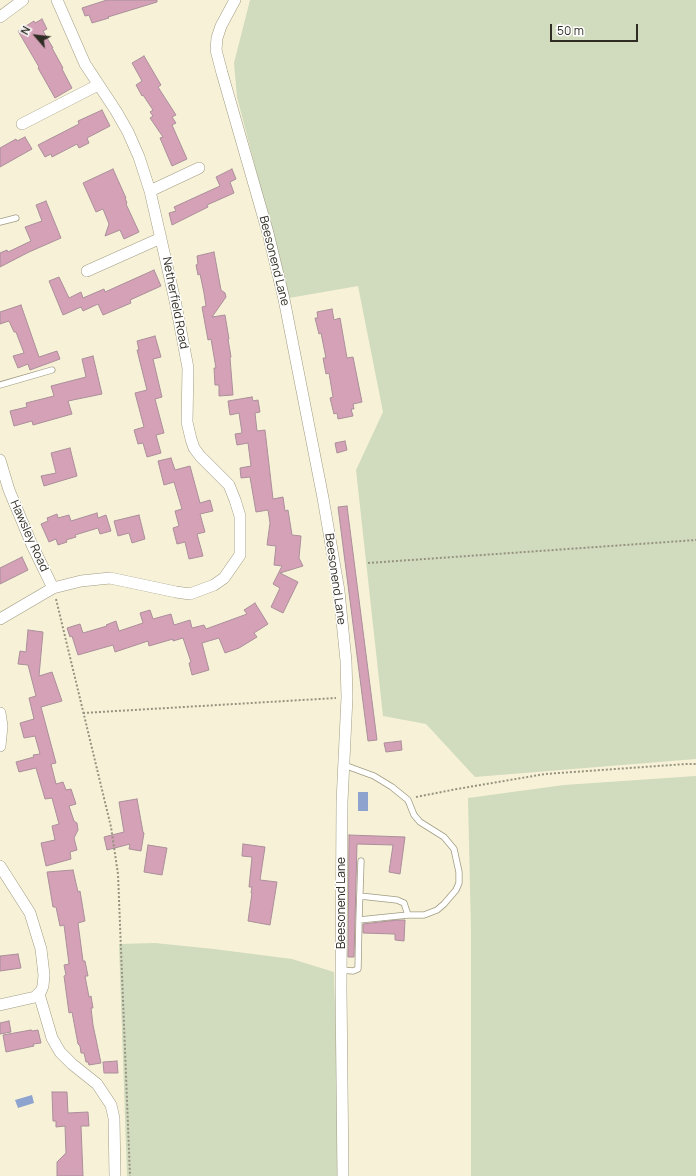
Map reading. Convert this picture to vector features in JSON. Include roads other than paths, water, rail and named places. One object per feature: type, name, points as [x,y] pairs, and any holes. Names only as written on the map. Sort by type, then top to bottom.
[{"type":"street","points":[[0,17],[23,0]]},
{"type":"street","name":"Netherfield Road","points":[[0,619],[53,588],[81,581],[110,578],[190,594],[214,585],[224,578],[240,556],[240,516],[235,500],[229,485],[194,448],[187,422],[188,368],[161,238],[150,191],[139,157],[128,132],[116,111],[85,64],[57,0]]},
{"type":"street","name":"Beesonend Lane","points":[[235,0],[221,26],[217,38],[216,50],[268,233],[284,299],[323,498],[337,583],[346,661],[347,697],[342,802],[341,970],[343,1176]]},
{"type":"street","points":[[22,124],[98,85]]},
{"type":"street","points":[[150,191],[199,168]]},
{"type":"street","name":"Netherfield Road","points":[[87,271],[161,238]]},
{"type":"street","name":"Hawsley Road","points":[[0,460],[9,490],[32,545],[53,588]]},
{"type":"street","points":[[0,713],[2,726],[0,746]]},
{"type":"street","points":[[0,866],[30,913],[41,949],[44,975],[44,986],[39,994],[31,999],[0,1005]]},
{"type":"street","points":[[39,994],[52,1038],[60,1052],[72,1064],[97,1084],[111,1106],[114,1118],[115,1176]]},
{"type":"lane","points":[[0,222],[16,218]]},
{"type":"lane","points":[[0,385],[52,370]]},
{"type":"lane","points":[[344,765],[374,776],[392,787],[408,800],[414,815],[420,822],[444,837],[454,849],[459,872],[459,883],[456,890],[437,910],[424,916],[408,915],[359,920]]},
{"type":"lane","points":[[341,970],[353,971],[358,969],[361,861]]},
{"type":"lane","points":[[360,896],[397,900],[404,903],[408,915]]},
{"type":"water","points":[[358,792],[368,792],[368,811],[358,811]]},
{"type":"water","points":[[32,1095],[34,1103],[18,1108],[15,1100]]}]
